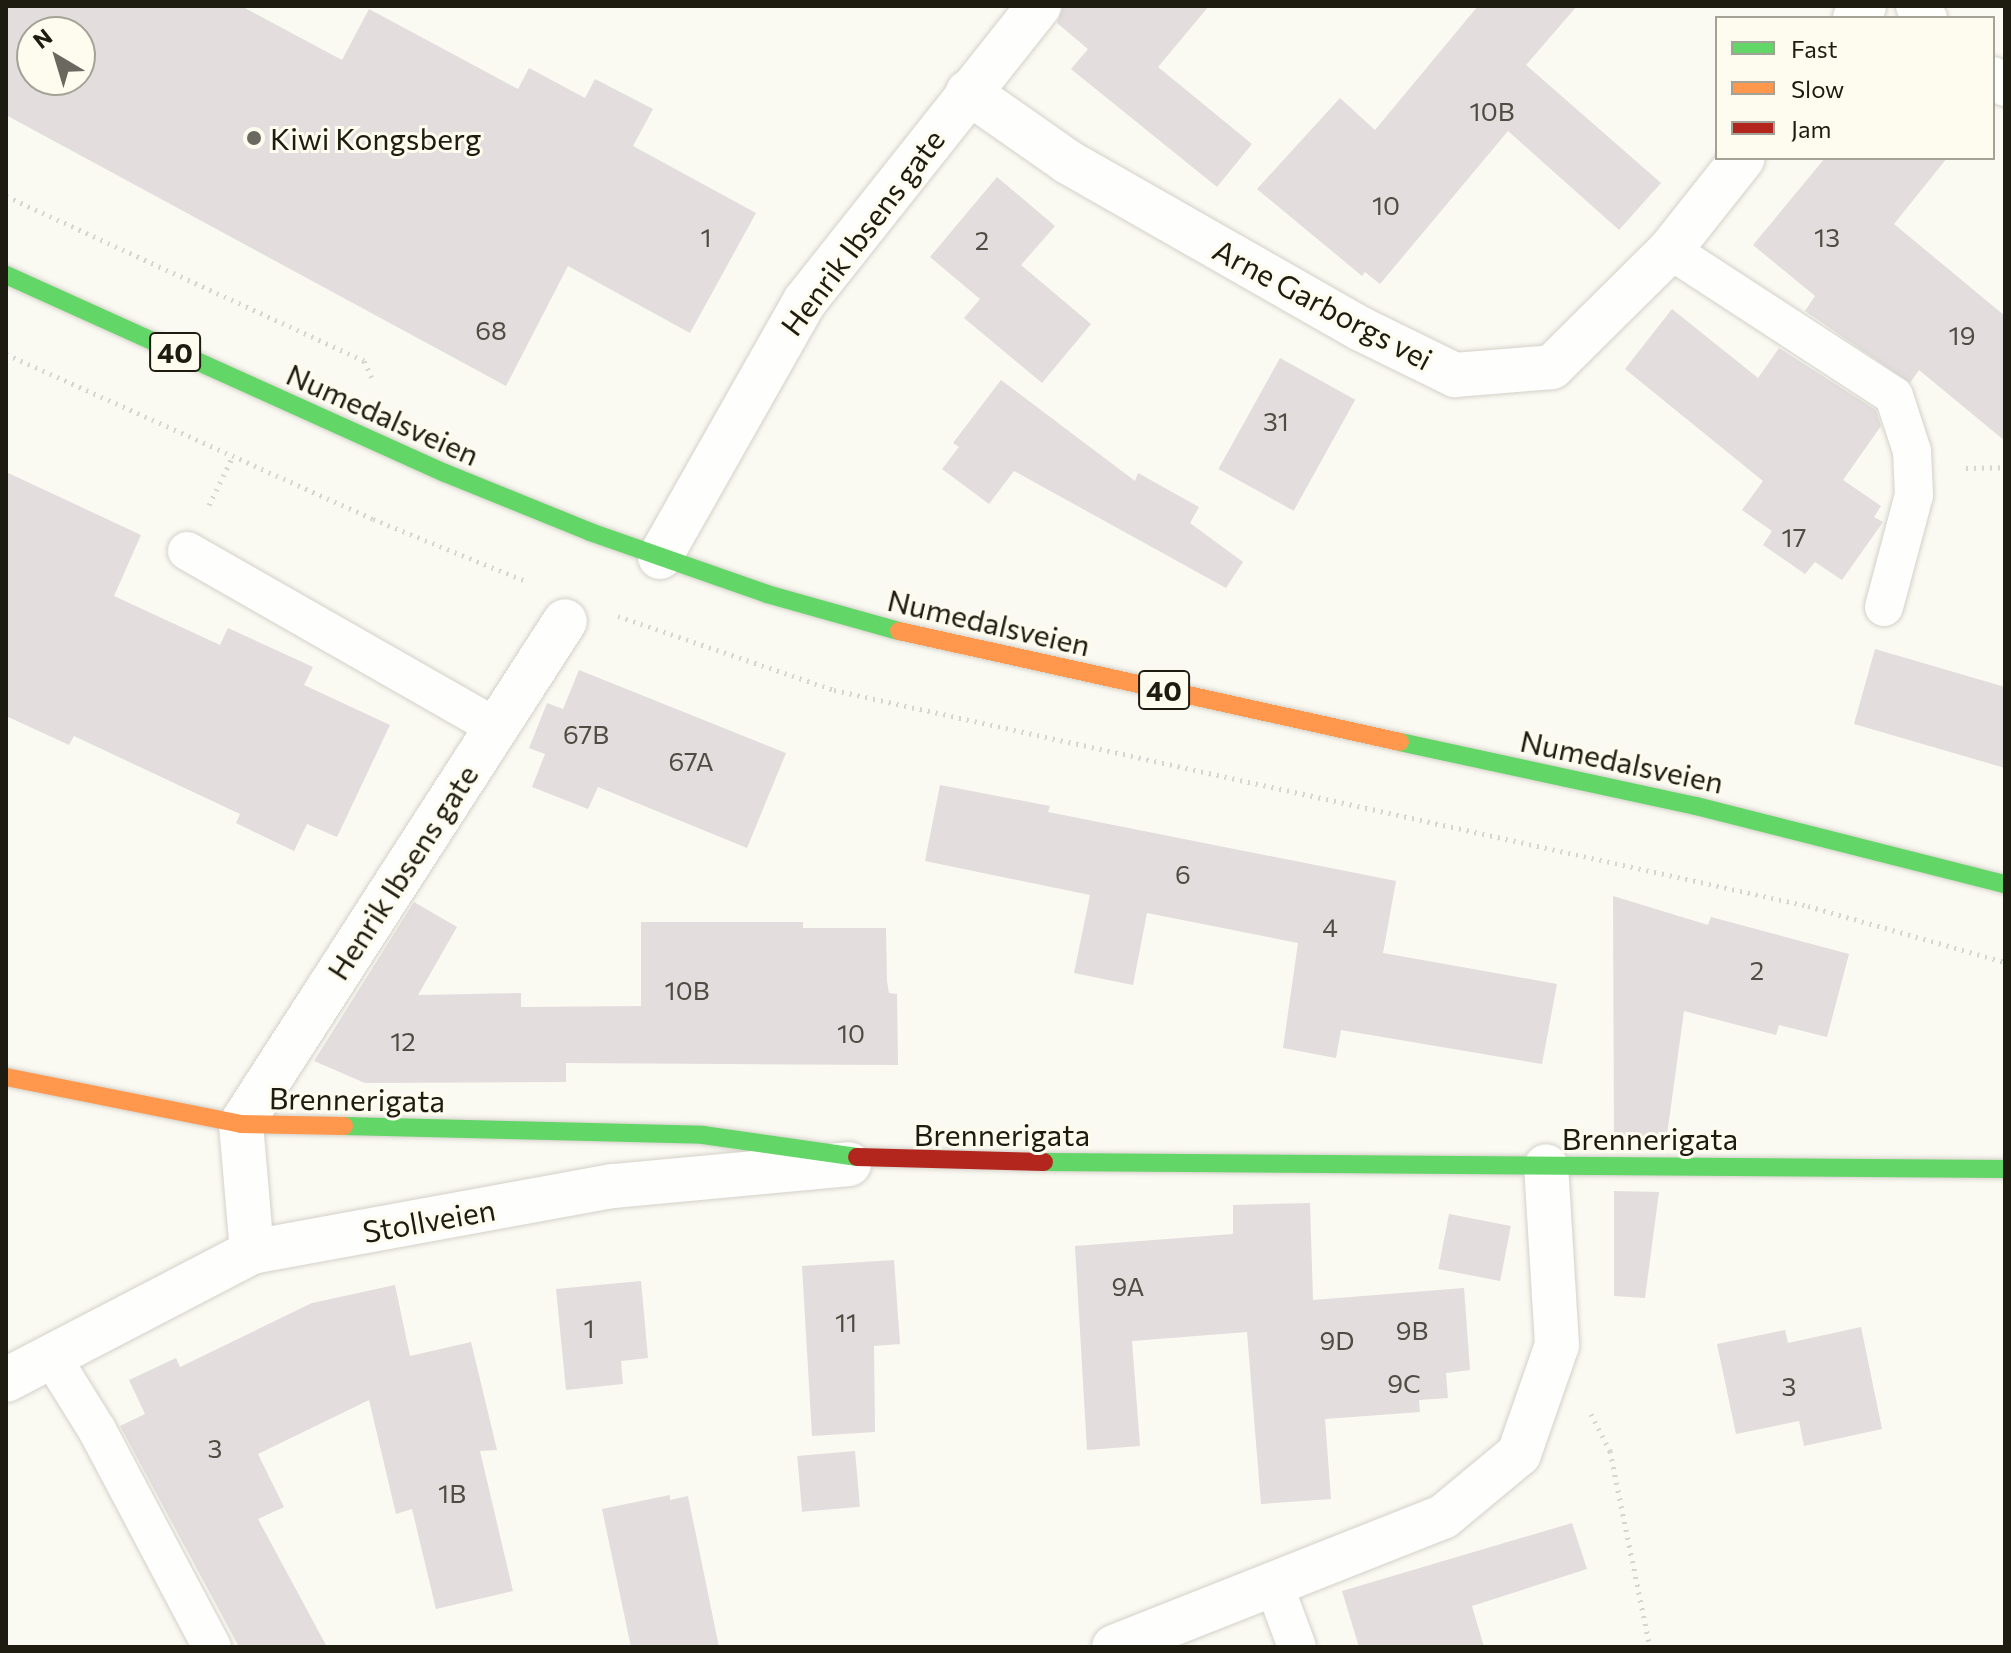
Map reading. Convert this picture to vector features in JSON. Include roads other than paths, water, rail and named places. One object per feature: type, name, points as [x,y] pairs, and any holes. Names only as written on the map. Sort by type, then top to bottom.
[{"type":"main road","name":"Numedalsveien","points":[[6,275],[445,473],[660,557],[767,594],[924,638],[1696,806],[2005,884]]},
{"type":"main road","name":"Brennerigata","points":[[6,1077],[241,1124],[703,1135],[881,1161],[2005,1169]]},
{"type":"street","name":"Henrik Ibsens gate","points":[[660,557],[805,301],[1039,6]]},
{"type":"street","name":"Arne Garborgs vei","points":[[968,92],[1068,162],[1361,329],[1455,375],[1552,367],[1670,250],[1741,160]]},
{"type":"street","name":"Henrik Ibsens gate","points":[[241,1124],[494,726],[565,621]]},
{"type":"street","points":[[241,1124],[252,1252]]},
{"type":"street","name":"Stollveien","points":[[6,1380],[252,1252],[613,1186],[881,1161]]},
{"type":"street","points":[[1114,1647],[1443,1517],[1519,1454],[1557,1345],[1546,1166]]},
{"type":"lane","points":[[1670,250],[1894,396],[1912,451],[1914,495],[1884,607]]},
{"type":"lane","points":[[187,551],[494,726]]},
{"type":"lane","points":[[51,1356],[97,1430],[212,1647]]},
{"type":"lane","points":[[1274,1585],[1297,1647]]},
{"type":"place","name":"Kiwi Kongsberg","points":[[254,138]]}]
